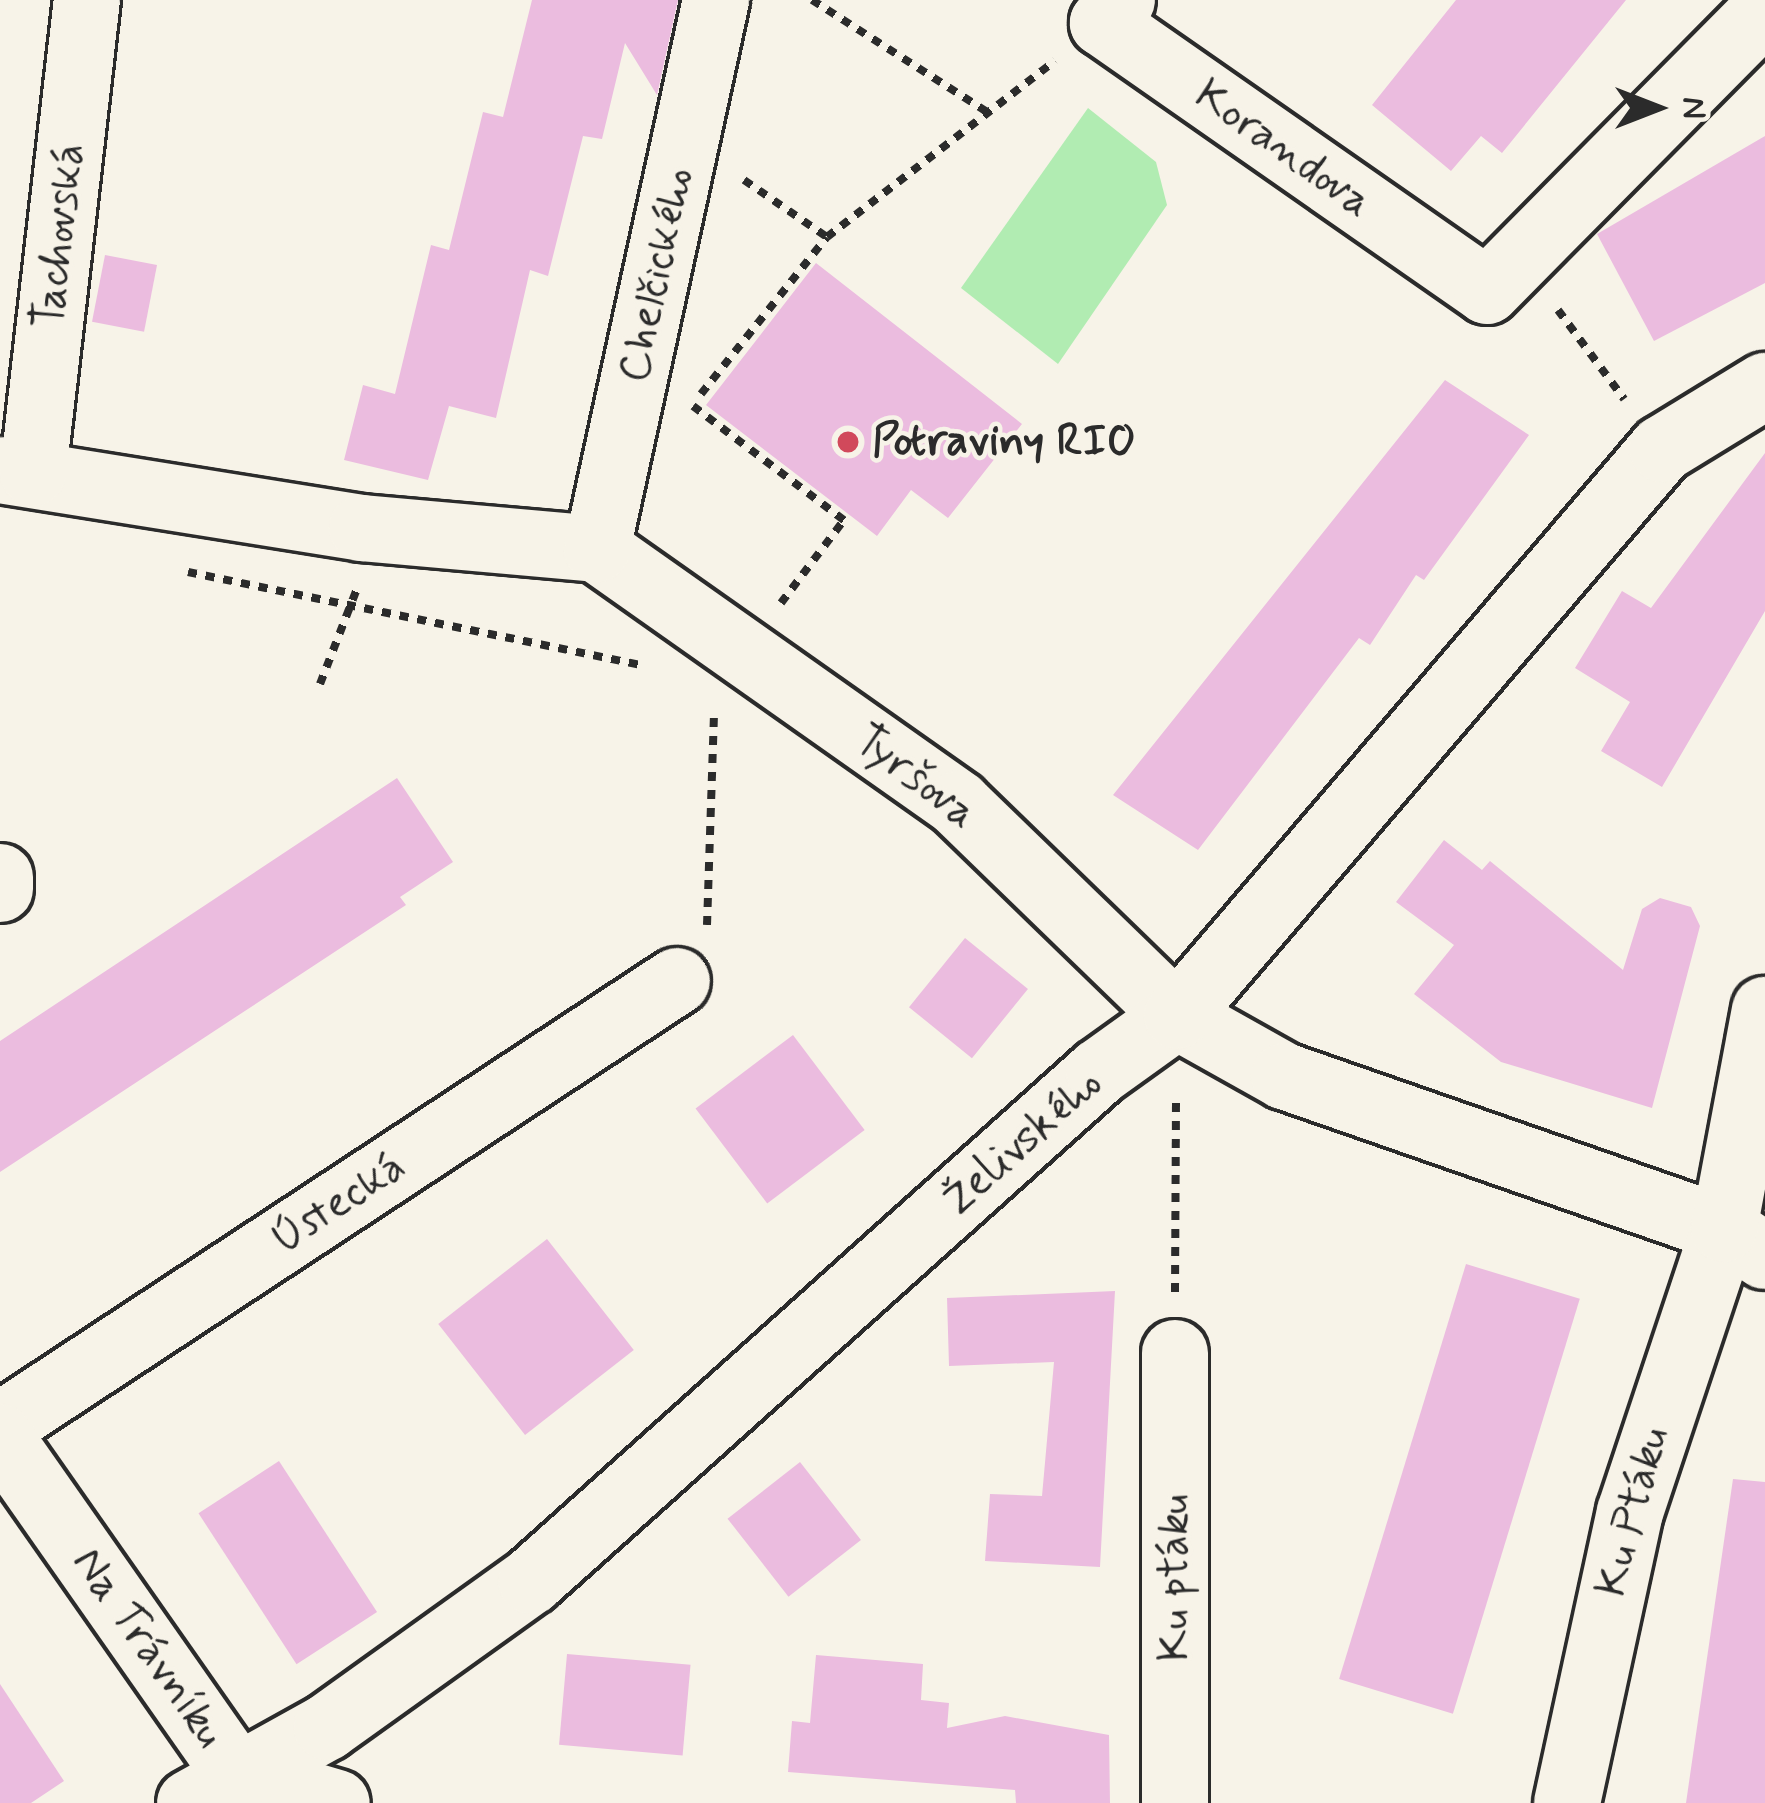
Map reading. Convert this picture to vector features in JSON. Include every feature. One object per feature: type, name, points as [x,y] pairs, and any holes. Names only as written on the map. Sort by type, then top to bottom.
[{"type":"street","name":"Tachovská","points":[[16,471],[88,0]]},
{"type":"street","name":"Chelčického","points":[[597,549],[716,0]]},
{"type":"street","points":[[1487,291],[1765,10]]},
{"type":"street","name":"Korandova","points":[[1113,12],[1487,291]]},
{"type":"street","name":"Želivského","points":[[212,1788],[326,1727],[531,1580],[1099,1072],[1177,1016],[1662,449],[1765,386]]},
{"type":"street","name":"Tyršova","points":[[16,471],[362,528],[597,549],[730,665],[958,804],[1177,1016],[1284,1076],[1745,1243]]},
{"type":"street","name":"Ústecká","points":[[0,1426],[676,981]]},
{"type":"street","name":"Ku Ptáku","points":[[1567,1803],[1630,1511],[1745,1243],[1765,1010]]},
{"type":"street","name":"Ku ptáku","points":[[1174,1353],[1175,1803]]},
{"type":"street","name":"Na Trávníku","points":[[0,1437],[212,1788],[337,1803]]},
{"type":"path","points":[[812,0],[989,113]]},
{"type":"path","points":[[821,549],[847,522],[693,405],[827,237],[1113,12]]},
{"type":"path","points":[[686,141],[827,237]]},
{"type":"path","points":[[1487,291],[1545,293],[1662,449]]},
{"type":"path","points":[[177,570],[353,614],[730,665],[707,948],[676,981]]},
{"type":"path","points":[[320,684],[353,614]]},
{"type":"path","points":[[1174,1353],[1177,1016]]},
{"type":"green space","points":[[1088,108],[1156,162],[1167,205],[1058,364],[961,288]]},
{"type":"building","points":[[532,0],[678,0],[657,95],[625,43],[602,139],[583,136],[548,276],[530,270],[496,418],[449,406],[428,480],[344,460],[363,385],[395,394],[431,245],[449,250],[483,112],[503,117]]},
{"type":"building","points":[[1456,0],[1626,0],[1502,153],[1481,136],[1451,171],[1372,105]]},
{"type":"building","points":[[1765,136],[1765,283],[1654,341],[1597,234]]},
{"type":"building","points":[[105,255],[157,265],[144,332],[92,322]]},
{"type":"building","points":[[816,263],[1022,424],[948,518],[911,490],[877,536],[706,405]]},
{"type":"building","points":[[1445,380],[1529,435],[1424,580],[1416,575],[1370,645],[1359,638],[1198,850],[1113,795]]},
{"type":"building","points":[[1765,453],[1765,611],[1662,787],[1601,751],[1630,702],[1575,668],[1622,591],[1651,608]]},
{"type":"building","points":[[397,778],[453,862],[400,897],[406,905],[0,1172],[0,1041]]},
{"type":"building","points":[[1444,840],[1482,870],[1490,861],[1623,970],[1642,909],[1660,898],[1691,907],[1700,926],[1652,1108],[1501,1062],[1414,994],[1454,945],[1396,902]]},
{"type":"building","points":[[965,938],[1028,989],[972,1058],[909,1007]]},
{"type":"building","points":[[793,1035],[865,1130],[767,1203],[696,1108]]},
{"type":"building","points":[[547,1239],[634,1350],[525,1435],[438,1324]]},
{"type":"building","points":[[1466,1264],[1580,1299],[1453,1714],[1339,1679]]},
{"type":"building","points":[[1115,1291],[1100,1567],[985,1561],[990,1494],[1042,1496],[1054,1362],[949,1366],[947,1298]]},
{"type":"building","points":[[279,1461],[377,1612],[297,1664],[198,1513]]},
{"type":"building","points":[[800,1462],[861,1540],[788,1597],[728,1519]]},
{"type":"building","points":[[1733,1479],[1765,1482],[1765,1803],[1686,1803]]},
{"type":"building","points":[[567,1654],[691,1665],[683,1755],[559,1745]]},
{"type":"building","points":[[816,1655],[923,1664],[921,1700],[949,1703],[947,1728],[1005,1716],[1109,1735],[1110,1803],[1016,1803],[1015,1790],[788,1772],[792,1721],[810,1723]]},
{"type":"building","points":[[0,1684],[64,1781],[31,1803],[0,1803]]},
{"type":"place","name":"Potraviny RIO","points":[[848,442]]}]
